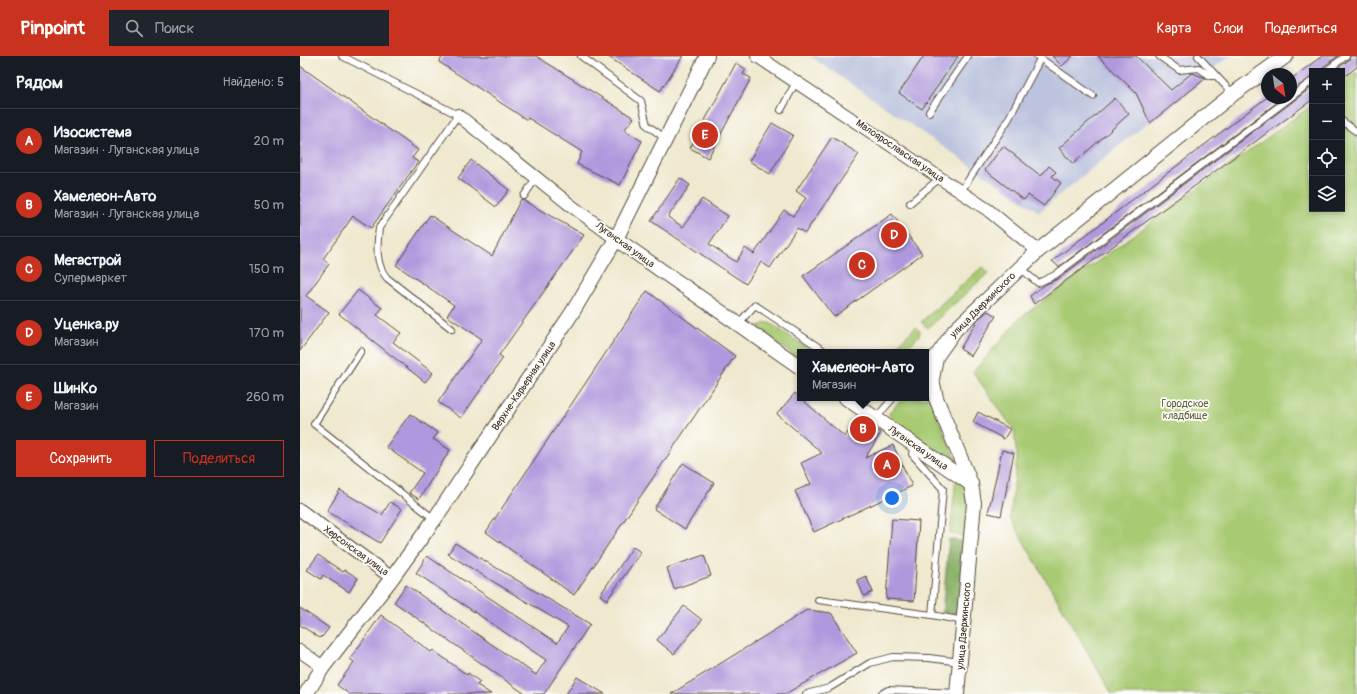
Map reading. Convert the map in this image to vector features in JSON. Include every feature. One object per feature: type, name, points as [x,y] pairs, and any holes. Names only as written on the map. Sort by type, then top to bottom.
[{"type":"street","name":"Верхне-Карьерная улица","points":[[306,694],[323,667],[392,578],[434,520],[572,313],[616,239],[707,56]]},
{"type":"street","name":"Малоярославская улица","points":[[757,56],[961,191],[988,210],[1038,251]]},
{"type":"street","name":"улица Дзержинского","points":[[958,693],[974,503],[971,484],[936,398],[932,379],[931,362],[955,330],[1038,251],[1233,94],[1286,56]]},
{"type":"street","name":"Луганская улица","points":[[458,115],[536,178],[616,239],[797,365]]},
{"type":"street","name":"Луганская улица","points":[[850,401],[971,484]]},
{"type":"street","name":"Херсонская улица","points":[[300,510],[392,578]]},
{"type":"street","points":[[300,650],[323,667]]},
{"type":"lane","points":[[342,56],[458,115],[379,228],[377,244],[380,269],[387,278],[452,330]]},
{"type":"lane","points":[[581,56],[641,101],[647,125],[666,139]]},
{"type":"lane","points":[[929,112],[968,56]]},
{"type":"lane","points":[[1159,56],[1179,70],[1198,68],[1210,76],[1216,76]]},
{"type":"lane","points":[[1198,56],[1233,94]]},
{"type":"lane","points":[[1330,68],[1346,56]]},
{"type":"lane","points":[[961,191],[1008,120],[1038,58],[1092,96]]},
{"type":"lane","points":[[781,110],[796,82]]},
{"type":"lane","points":[[1297,93],[1309,83]]},
{"type":"lane","points":[[1020,268],[1038,283],[1055,275],[1282,104]]},
{"type":"lane","points":[[1345,124],[1357,132]]},
{"type":"lane","points":[[524,196],[536,178]]},
{"type":"lane","points":[[910,203],[940,178]]},
{"type":"lane","points":[[738,324],[755,305],[821,349]]},
{"type":"lane","points":[[361,351],[314,424],[434,520]]},
{"type":"lane","points":[[876,418],[890,401]]},
{"type":"lane","points":[[914,445],[912,454],[943,488],[932,616]]},
{"type":"lane","points":[[818,600],[964,621]]},
{"type":"lane","points":[[806,694],[829,688],[870,663],[893,657],[930,658],[960,662]]},
{"type":"lane","points":[[881,694],[888,690],[958,693]]},
{"type":"shaded area","points":[[810,56],[1231,56],[1217,65],[1039,212]]},
{"type":"green space","name":"Городское кладбище","points":[[1357,72],[1357,694],[1112,694],[1010,518],[1017,458],[1014,430],[973,372],[1020,318],[1309,107],[1309,212],[1345,212],[1345,81]]},
{"type":"green space","points":[[982,267],[988,273],[928,328],[921,322]]},
{"type":"green space","points":[[765,323],[770,323],[809,349],[797,349],[797,358],[759,330],[760,326]]},
{"type":"green space","points":[[916,327],[920,331],[919,336],[906,349],[893,349]]},
{"type":"green space","points":[[929,397],[961,471],[893,421],[889,413],[900,401],[929,401]]},
{"type":"green space","points":[[956,478],[969,492],[969,538],[950,533]]},
{"type":"green space","points":[[949,539],[968,542],[960,614],[942,613]]},
{"type":"building","points":[[443,56],[536,56],[634,118],[624,130],[642,141],[620,185],[577,164],[582,152],[528,118],[527,120],[439,62]]},
{"type":"building","points":[[607,56],[683,56],[660,91]]},
{"type":"building","points":[[924,56],[958,56],[922,109],[899,93]]},
{"type":"building","points":[[1052,56],[1073,56],[1062,66]]},
{"type":"building","points":[[1098,56],[1136,56],[1171,90],[1192,73],[1206,78],[1150,123],[1136,93]]},
{"type":"building","points":[[1322,56],[1338,56],[1323,68],[1309,68],[1309,79],[1297,87],[1297,75]]},
{"type":"building","points":[[1350,56],[1357,56],[1357,67],[1345,76],[1345,68],[1338,68],[1349,60]]},
{"type":"building","points":[[736,63],[746,69],[743,74],[751,78],[708,158],[690,148]]},
{"type":"building","points":[[300,66],[418,150],[412,158],[418,162],[371,228],[353,216],[323,259],[329,264],[306,296],[329,312],[300,351]]},
{"type":"building","points":[[1309,89],[1309,102],[1034,304],[1030,296],[1046,284],[1058,279],[1290,104],[1297,104],[1297,98]]},
{"type":"building","points":[[1115,98],[1129,114],[1073,164],[1059,148]]},
{"type":"building","points":[[1261,102],[1261,104],[1275,104],[1059,267],[1052,261]]},
{"type":"building","points":[[772,123],[793,135],[770,174],[749,161]]},
{"type":"building","points":[[832,137],[859,154],[805,233],[797,228],[770,268],[761,262],[746,284],[651,221],[680,178],[690,185],[668,217],[683,227],[702,199],[728,216],[709,244],[736,262],[745,248],[754,254],[784,210],[793,216],[806,198],[796,191]]},
{"type":"building","points":[[1003,146],[1041,176],[1049,166],[1056,172],[1052,176],[1061,183],[1044,206],[1028,195],[1024,200],[985,170]]},
{"type":"building","points":[[471,160],[509,190],[496,207],[458,178]]},
{"type":"building","points":[[521,199],[584,235],[499,355],[503,358],[461,418],[438,402],[482,339],[447,316],[454,305],[396,265],[430,215],[492,256]]},
{"type":"building","points":[[892,214],[922,254],[834,317],[803,276]]},
{"type":"building","points":[[358,290],[382,308],[377,315],[401,333],[393,342],[433,373],[425,382],[339,314]]},
{"type":"building","points":[[647,291],[735,356],[574,595],[486,532]]},
{"type":"building","points":[[988,311],[996,316],[971,356],[960,349],[978,319]]},
{"type":"building","points":[[795,393],[797,395],[797,401],[804,401],[845,437],[858,417],[881,433],[865,458],[893,445],[912,486],[814,532],[795,491],[811,484],[801,463],[822,453],[777,414]]},
{"type":"building","points":[[978,412],[1010,429],[1004,439],[973,422]]},
{"type":"building","points":[[410,414],[438,433],[433,439],[450,450],[419,499],[409,493],[423,473],[386,447]]},
{"type":"building","points":[[1002,450],[1014,453],[1001,516],[988,513]]},
{"type":"building","points":[[683,463],[714,483],[685,529],[654,509]]},
{"type":"building","points":[[340,490],[382,515],[390,502],[402,509],[380,543],[327,511]]},
{"type":"building","points":[[892,519],[919,521],[914,601],[886,599]]},
{"type":"building","points":[[455,543],[590,624],[544,694],[525,694],[394,602],[406,585],[536,675],[546,660],[416,573],[427,556],[557,643],[568,627],[448,554]]},
{"type":"building","points":[[633,547],[641,552],[607,600],[600,595]]},
{"type":"building","points":[[318,555],[343,572],[345,570],[358,578],[349,592],[323,575],[321,579],[307,570]]},
{"type":"building","points":[[704,555],[711,576],[674,589],[667,568]]},
{"type":"building","points":[[866,576],[873,592],[864,596],[857,580]]},
{"type":"building","points":[[684,606],[702,620],[674,654],[657,640]]},
{"type":"building","points":[[300,608],[329,628],[322,637],[321,636],[320,638],[300,625]]},
{"type":"building","points":[[807,610],[831,613],[857,653],[785,694],[671,694]]},
{"type":"building","points":[[381,615],[431,652],[433,650],[467,675],[468,673],[480,682],[477,685],[491,694],[349,694],[337,685],[354,662],[350,659]]},
{"type":"building","points":[[577,677],[605,694],[566,694]]},
{"type":"place","name":"ШинКо","points":[[705,135]]},
{"type":"place","name":"Уценка.ру","points":[[894,235]]},
{"type":"place","name":"Мегастрой","points":[[862,265]]},
{"type":"place","name":"Хамелеон-Авто","points":[[863,429]]},
{"type":"place","name":"Изосистема","points":[[887,465]]}]
